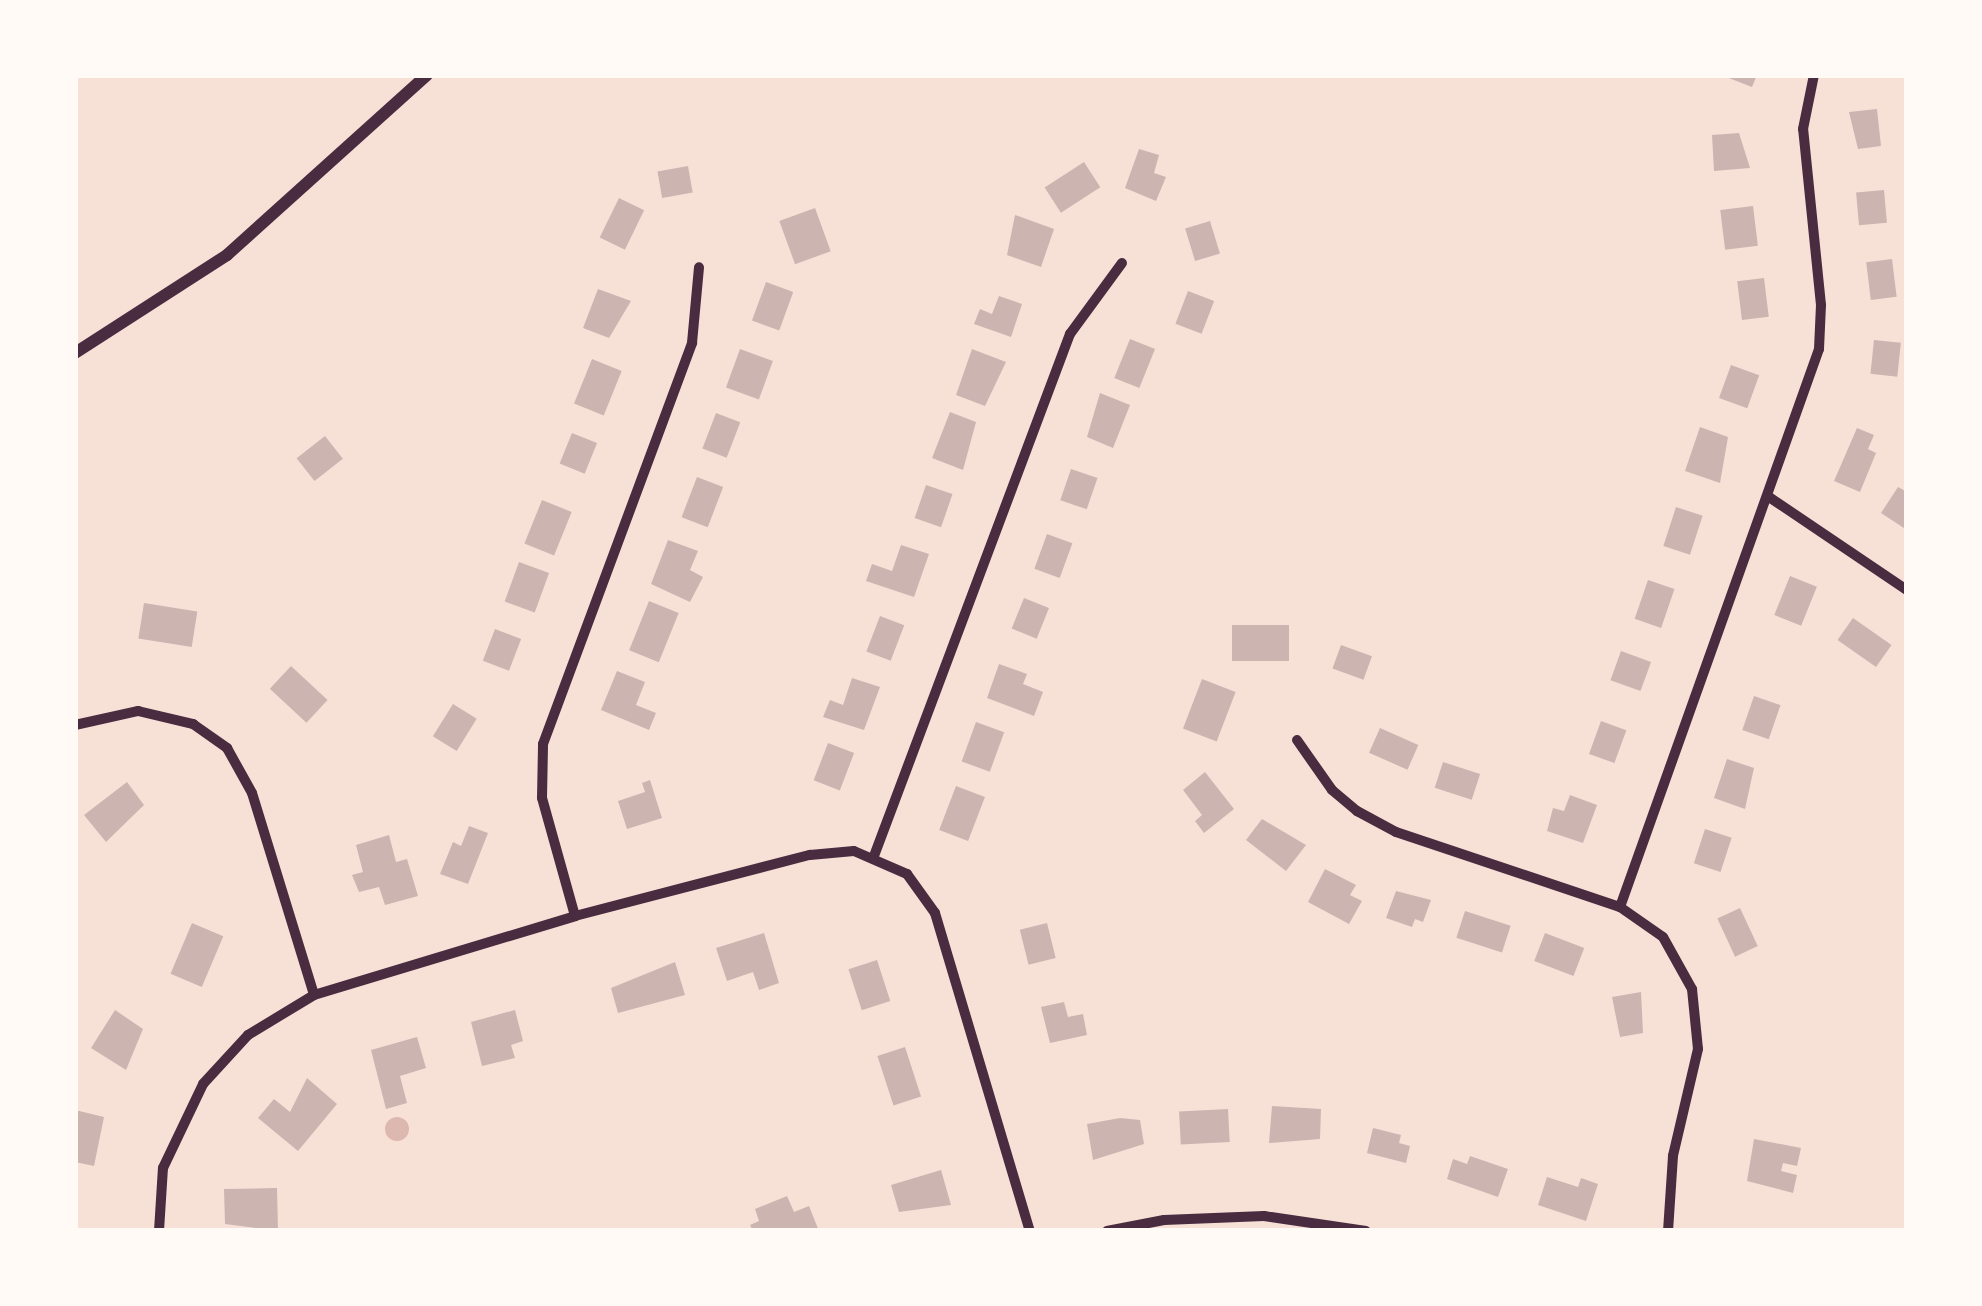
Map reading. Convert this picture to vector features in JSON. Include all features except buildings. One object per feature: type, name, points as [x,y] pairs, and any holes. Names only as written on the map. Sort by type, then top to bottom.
[{"type":"street","points":[[75,353],[227,255],[427,75]]},
{"type":"street","points":[[1620,907],[1769,497],[1822,330],[1804,129],[1814,75]]},
{"type":"street","points":[[874,856],[1070,334],[1122,263]]},
{"type":"street","points":[[576,916],[542,798],[548,716],[692,343],[700,267]]},
{"type":"street","points":[[1769,497],[1907,590]]},
{"type":"street","points":[[75,725],[138,711],[194,724],[227,748],[252,793],[314,995]]},
{"type":"street","points":[[1297,740],[1332,790],[1396,832],[1620,907],[1650,924],[1681,962],[1697,1020],[1693,1085],[1668,1185],[1668,1231]]},
{"type":"street","points":[[159,1231],[163,1168],[202,1084],[248,1034],[314,995],[576,916],[810,855],[874,856],[907,874],[935,913],[1030,1231]]},
{"type":"street","points":[[1107,1231],[1164,1220],[1264,1216],[1366,1231]]},
{"type":"shaded area","points":[[397,1117],[406,1120],[406,1138],[397,1141],[388,1138],[385,1129],[388,1120]]}]
